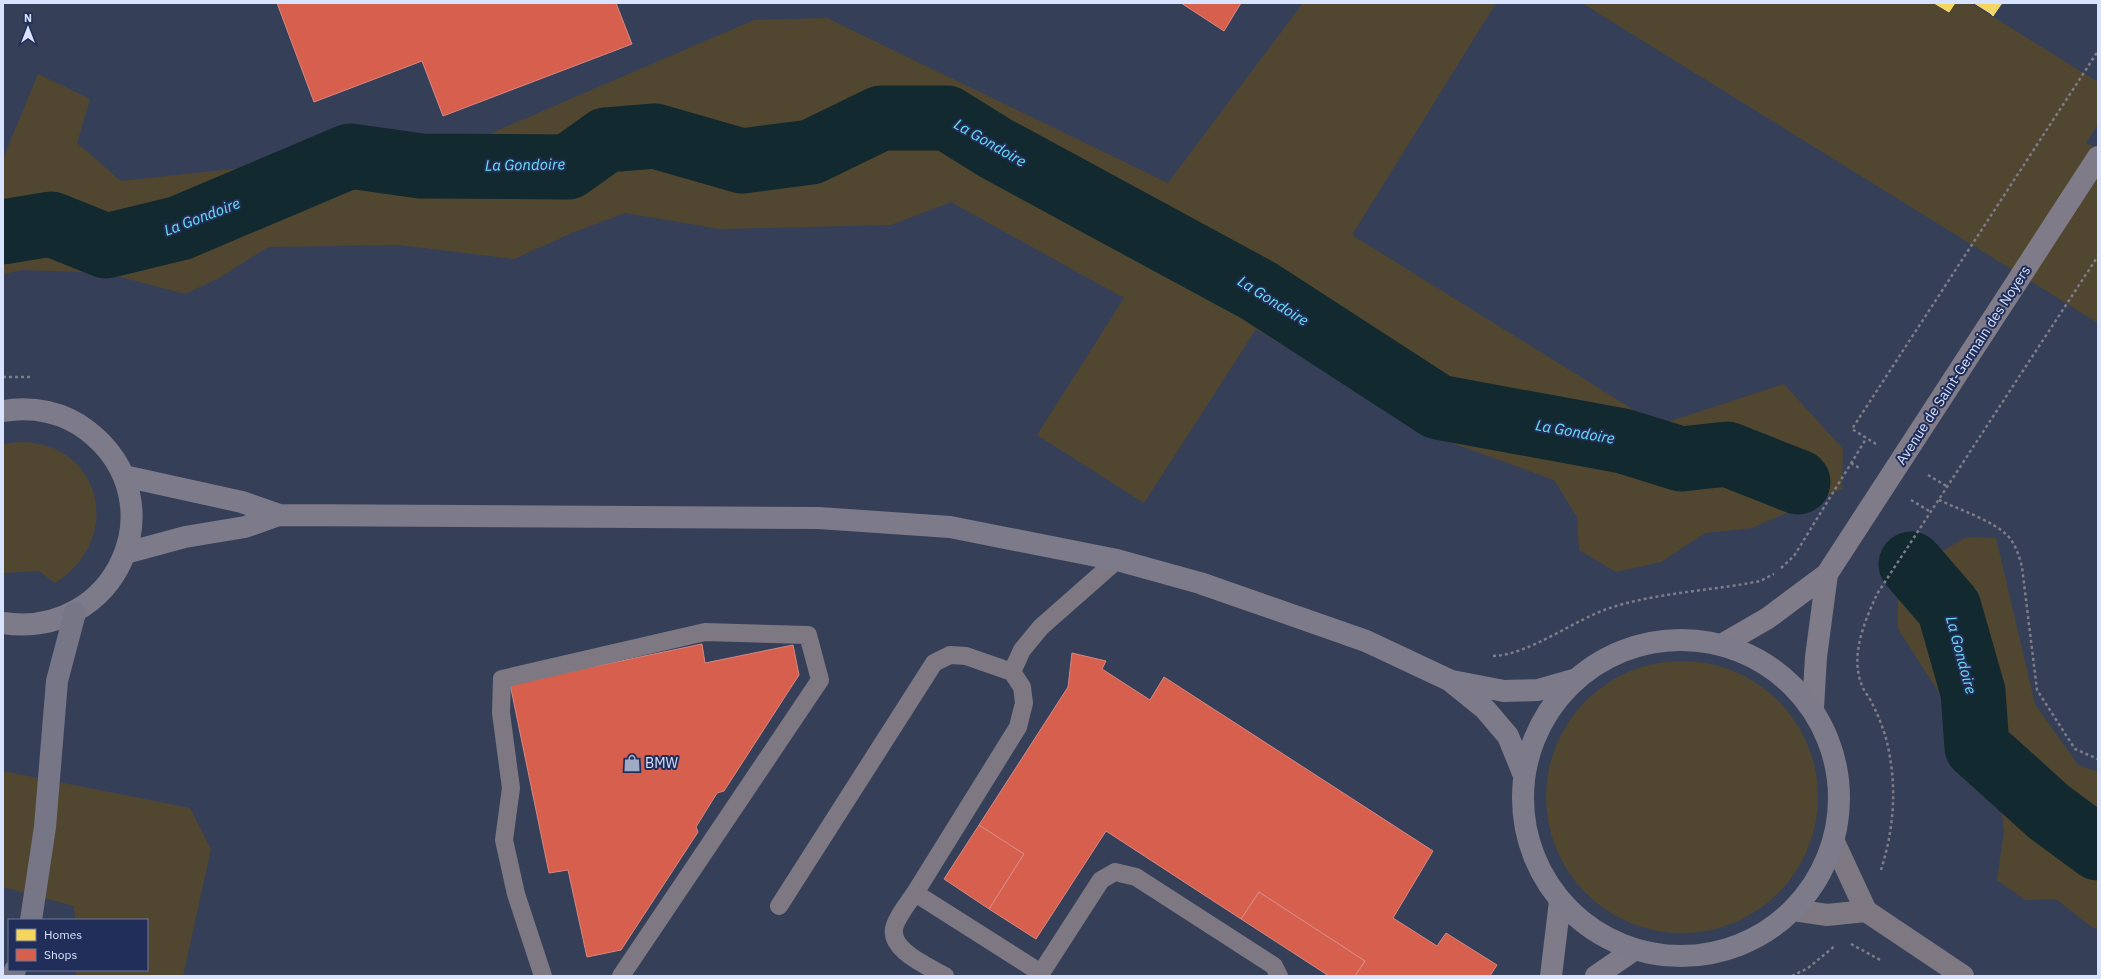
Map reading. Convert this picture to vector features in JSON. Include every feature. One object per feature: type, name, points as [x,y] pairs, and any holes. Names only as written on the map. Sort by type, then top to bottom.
[{"type":"highway","points":[[31,919],[45,827],[57,681],[75,613]]},
{"type":"main road","name":"Avenue de Saint-Germain des Noyers","points":[[1723,644],[1768,618],[1827,574],[2098,157]]},
{"type":"main road","points":[[3,411],[17,409],[40,410],[61,415],[81,425],[99,439],[113,456],[124,476],[130,495],[132,514],[126,553],[106,588],[91,601],[75,613],[49,623],[21,626],[3,623]]},
{"type":"main road","points":[[124,476],[242,502],[279,515],[819,518],[950,527],[1117,560],[1200,583],[1366,641],[1449,680],[1485,709],[1508,736],[1523,773]]},
{"type":"main road","points":[[126,553],[185,537],[245,527],[279,515]]},
{"type":"main road","name":"Avenue de Saint-Germain des Noyers","points":[[1813,708],[1816,657],[1827,574]]},
{"type":"main road","points":[[1449,680],[1504,691],[1538,690],[1573,680],[1618,651],[1670,639],[1723,644],[1758,658],[1788,680],[1813,708],[1833,750],[1841,796],[1834,842],[1818,878],[1794,910],[1764,933],[1730,949],[1699,955],[1669,956],[1632,952],[1576,918],[1560,901],[1530,851],[1522,812],[1523,773],[1540,722],[1573,680]]},
{"type":"main road","points":[[1551,976],[1560,901]]},
{"type":"main road","points":[[1596,976],[1632,952]]},
{"type":"street","points":[[1834,842],[1866,911],[1963,976]]},
{"type":"street","points":[[1794,910],[1827,915],[1866,911]]},
{"type":"lane","points":[[1012,672],[1022,650],[1041,627],[1117,560]]},
{"type":"lane","points":[[543,976],[516,894],[504,840],[511,788],[501,713],[502,679],[705,632],[808,635],[820,680],[621,976]]},
{"type":"lane","points":[[779,906],[934,663],[950,655],[966,656],[1012,672],[1022,687],[1024,704],[1018,727],[895,925],[893,936],[899,948],[945,976]]},
{"type":"lane","points":[[915,893],[1040,974],[1101,880],[1115,872],[1136,878],[1149,886],[1274,966],[1279,976]]},
{"type":"path","points":[[1866,439],[1852,429],[2098,51]]},
{"type":"path","points":[[1879,875],[1891,831],[1893,803],[1892,772],[1889,751],[1880,720],[1863,688],[1858,674],[1857,659],[1860,637],[1865,620],[1877,594],[2098,256]]},
{"type":"path","points":[[1939,500],[1989,524],[2008,536],[2018,552],[2022,566],[2037,690],[2074,749],[2098,759]]},
{"type":"path","points":[[1849,942],[1883,961]]},
{"type":"path","points":[[1792,976],[1808,968],[1837,943]]},
{"type":"shaded area","points":[[1303,3],[1496,3],[1352,235],[1658,425],[1784,384],[1843,449],[1842,489],[1752,528],[1705,533],[1661,562],[1616,572],[1579,550],[1577,517],[1554,480],[1425,433],[1256,329],[1144,503],[1037,435],[1124,298],[951,202],[891,225],[720,229],[625,213],[574,232],[514,259],[399,245],[268,247],[219,278],[185,294],[106,273],[22,270],[3,274],[3,159],[38,74],[90,99],[77,143],[121,181],[466,144],[754,20],[827,18],[1168,183]]},
{"type":"shaded area","points":[[1582,3],[1971,3],[2098,82],[2098,124],[2086,143],[2098,149],[2098,323]]},
{"type":"shaded area","points":[[19,442],[47,446],[69,458],[85,475],[94,496],[96,519],[91,542],[77,564],[55,583],[39,571],[3,573],[3,444]]},
{"type":"shaded area","points":[[1966,537],[1996,538],[2035,704],[2078,765],[2098,772],[2098,929],[2093,928],[2056,899],[2025,900],[1997,880],[2004,831],[1998,784],[1898,629],[1898,578]]},
{"type":"shaded area","points":[[1669,661],[1695,661],[1709,663],[1734,671],[1758,684],[1778,701],[1795,721],[1808,745],[1816,770],[1818,797],[1816,824],[1808,849],[1795,873],[1778,893],[1758,910],[1734,923],[1709,931],[1695,933],[1669,933],[1642,927],[1618,917],[1596,902],[1577,883],[1562,861],[1552,837],[1546,810],[1546,784],[1552,757],[1562,733],[1577,711],[1596,692],[1618,677],[1642,667]]},
{"type":"shaded area","points":[[3,771],[190,808],[211,849],[183,976],[76,976],[76,971],[148,971],[148,919],[75,919],[74,906],[3,887]]},
{"type":"building: Homes","points":[[1934,3],[1955,3],[1949,12]]},
{"type":"building: Homes","points":[[1974,3],[1997,3],[1990,13]]},
{"type":"building: Homes","points":[[1997,3],[2002,3],[1993,16],[1990,13]]},
{"type":"building: Shops","points":[[277,3],[616,3],[632,44],[443,116],[422,61],[314,102]]},
{"type":"building: Shops","points":[[1181,3],[1241,3],[1224,31]]},
{"type":"building: Shops","points":[[702,644],[705,663],[793,645],[799,675],[724,791],[717,793],[696,827],[698,832],[621,950],[587,957],[568,870],[549,873],[510,684]]},
{"type":"building: Shops","points":[[1072,653],[1106,661],[1102,669],[1150,700],[1164,677],[1433,851],[1393,918],[1437,946],[1446,933],[1497,965],[1490,976],[1355,976],[1365,961],[1259,892],[1241,919],[1106,831],[1036,939],[989,909],[1024,854],[979,825],[1068,687]]},
{"type":"building: Shops","points":[[979,825],[1024,854],[989,909],[944,879]]},
{"type":"building: Shops","points":[[1259,892],[1365,961],[1355,976],[1329,976],[1241,919]]},
{"type":"waterway","name":"La Gondoire","points":[[3,232],[51,224],[106,246],[180,228],[350,156],[421,166],[568,167],[606,140],[655,136],[742,161],[811,152],[881,118],[947,118],[997,149],[1259,291],[1438,407],[1623,441],[1681,459],[1727,454],[1798,482]]},
{"type":"waterway","name":"La Gondoire","points":[[1911,564],[1949,608],[1973,692],[1977,747],[2049,812],[2098,848]]},
{"type":"place","name":"BMW","points":[[632,763]]}]
